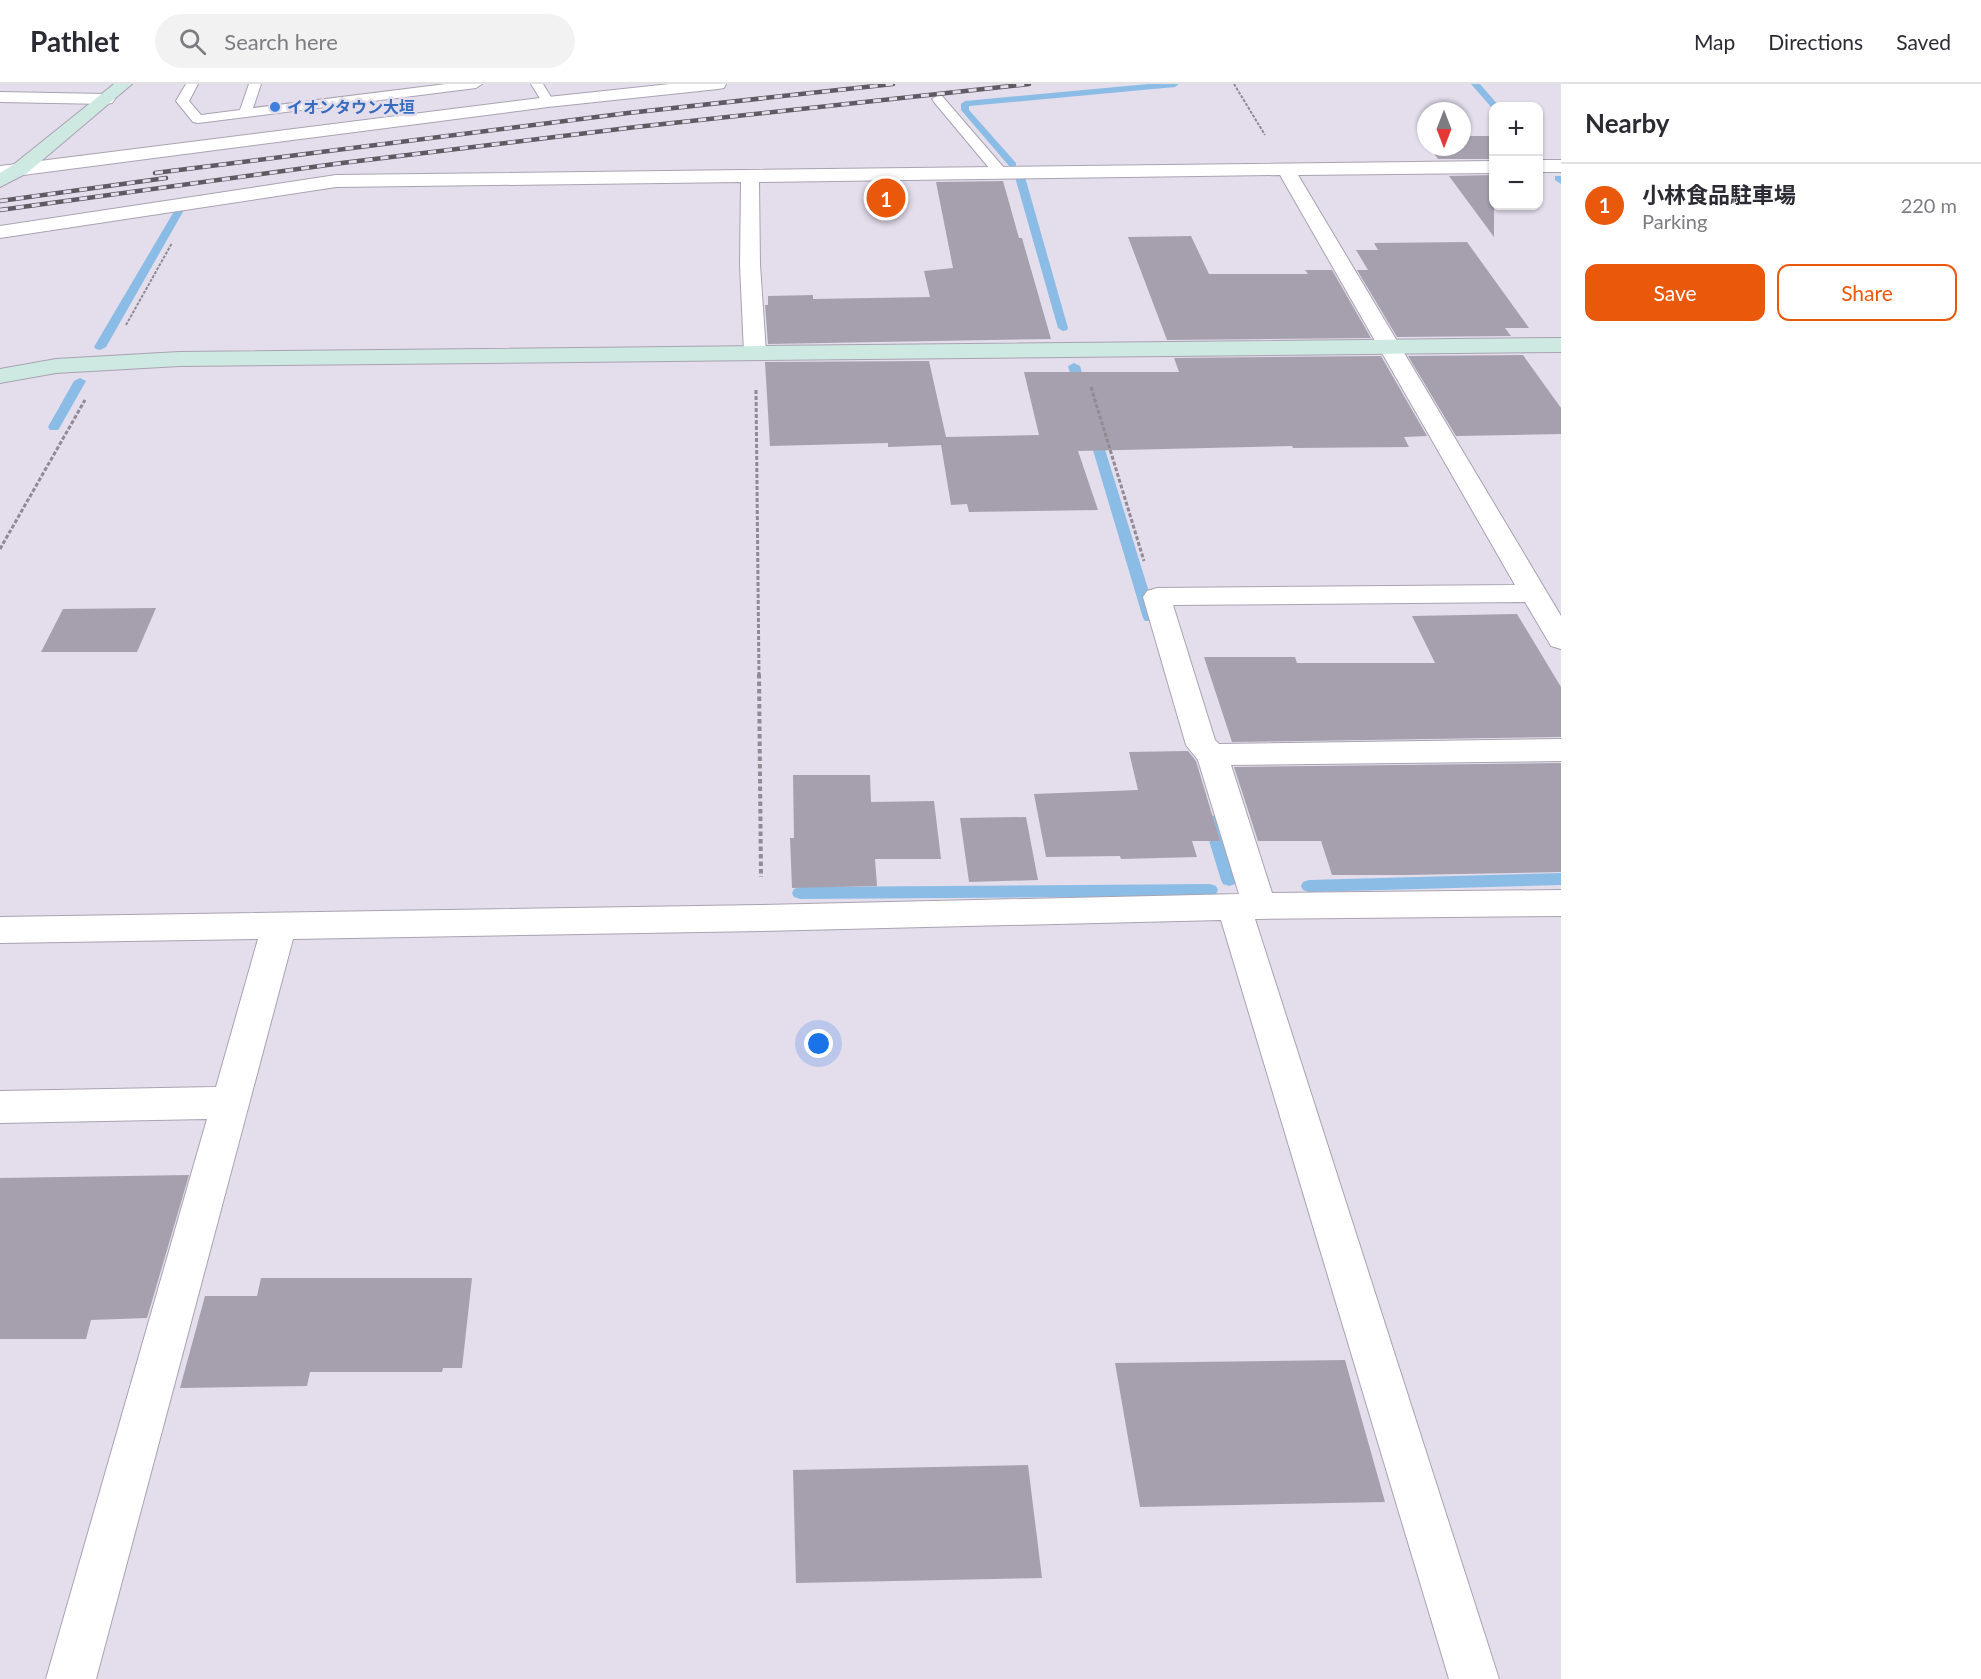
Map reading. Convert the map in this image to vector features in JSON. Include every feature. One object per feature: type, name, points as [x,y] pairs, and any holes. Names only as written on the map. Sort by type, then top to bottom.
[{"type":"street","points":[[0,181],[20,169],[124,84]]},
{"type":"street","points":[[0,172],[548,102],[718,84]]},
{"type":"street","points":[[0,97],[106,99]]},
{"type":"street","points":[[0,232],[336,181],[1489,166]]},
{"type":"street","points":[[1543,166],[1561,166]]},
{"type":"street","points":[[1285,168],[1561,640]]},
{"type":"street","points":[[750,175],[750,264],[755,353]]},
{"type":"street","points":[[0,376],[56,366],[179,359],[1561,345]]},
{"type":"street","points":[[1474,1679],[1246,906],[1212,755],[1201,745],[1157,597],[1532,592]]},
{"type":"street","points":[[1212,755],[1561,750]]},
{"type":"street","points":[[0,930],[761,918],[1246,906],[1561,903]]},
{"type":"street","points":[[71,1679],[279,926]]},
{"type":"street","points":[[0,1107],[230,1103]]},
{"type":"lane","points":[[192,84],[182,101],[198,119],[476,84]]},
{"type":"lane","points":[[245,114],[255,84]]},
{"type":"lane","points":[[537,84],[548,102]]},
{"type":"lane","points":[[938,99],[1000,172]]},
{"type":"path","points":[[1234,84],[1285,168]]},
{"type":"path","points":[[0,549],[194,203]]},
{"type":"path","points":[[1080,349],[1134,531],[1157,597]]},
{"type":"path","points":[[755,353],[761,918]]},
{"type":"building","points":[[1471,136],[1489,136],[1489,159],[1438,159],[1436,156],[1471,156]]},
{"type":"building","points":[[1489,175],[1489,210],[1494,210],[1494,237],[1449,176]]},
{"type":"building","points":[[1003,181],[1051,339],[768,344],[765,305],[768,305],[768,296],[813,295],[813,299],[930,297],[924,271],[953,268],[936,182]]},
{"type":"building","points":[[1191,236],[1209,274],[1308,274],[1305,270],[1332,270],[1371,338],[1167,340],[1128,237]]},
{"type":"building","points":[[1467,242],[1529,328],[1505,328],[1511,336],[1397,337],[1357,270],[1368,270],[1356,250],[1378,250],[1374,243]]},
{"type":"building","points":[[1523,355],[1561,408],[1561,434],[1456,436],[1408,356]]},
{"type":"building","points":[[1381,356],[1427,436],[1404,437],[1409,447],[1293,448],[1292,446],[1078,451],[1098,510],[969,512],[967,504],[951,505],[941,445],[888,447],[888,443],[770,446],[765,362],[929,361],[946,437],[1039,435],[1024,372],[1179,372],[1174,358]]},
{"type":"building","points":[[156,608],[137,652],[41,652],[63,609]]},
{"type":"building","points":[[1517,614],[1561,687],[1561,737],[1232,742],[1204,657],[1295,657],[1297,663],[1435,663],[1412,616]]},
{"type":"building","points":[[1188,751],[1196,761],[1220,841],[1192,841],[1197,857],[1121,859],[1120,856],[1046,857],[1034,794],[1138,790],[1129,752]]},
{"type":"building","points":[[1561,763],[1561,872],[1407,875],[1332,875],[1321,841],[1258,841],[1234,767]]},
{"type":"building","points":[[793,775],[870,775],[871,802],[934,801],[941,859],[875,859],[877,886],[792,888],[790,838],[794,838]]},
{"type":"building","points":[[1026,817],[1038,880],[969,882],[960,818]]},
{"type":"building","points":[[189,1175],[147,1318],[91,1320],[86,1339],[0,1339],[0,1178]]},
{"type":"building","points":[[261,1278],[472,1278],[462,1368],[443,1368],[442,1372],[310,1372],[307,1386],[180,1388],[205,1296],[257,1296]]},
{"type":"building","points":[[1345,1360],[1385,1502],[1140,1507],[1115,1363]]},
{"type":"building","points":[[1028,1465],[1042,1578],[796,1583],[793,1470]]},
{"type":"waterway","points":[[1013,165],[965,110],[965,104],[1175,84]]},
{"type":"waterway","points":[[1475,84],[1491,102]]},
{"type":"waterway","points":[[1020,177],[1063,328]]},
{"type":"waterway","points":[[1558,178],[1561,181]]},
{"type":"waterway","points":[[100,347],[179,210]]},
{"type":"waterway","points":[[1074,366],[1082,394]]},
{"type":"waterway","points":[[54,427],[80,381]]},
{"type":"waterway","points":[[1093,430],[1150,618]]},
{"type":"waterway","points":[[1211,821],[1229,880]]},
{"type":"waterway","points":[[1309,886],[1561,879]]},
{"type":"waterway","points":[[800,893],[1210,890]]},
{"type":"railway","points":[[155,173],[628,113],[893,84]]},
{"type":"railway","points":[[0,210],[342,163],[636,127],[1029,84]]},
{"type":"railway","points":[[0,201],[166,178]]},
{"type":"place","name":"イオンタウン大垣","points":[[275,107]]},
{"type":"place","name":"小林食品駐車場","points":[[886,198]]}]
